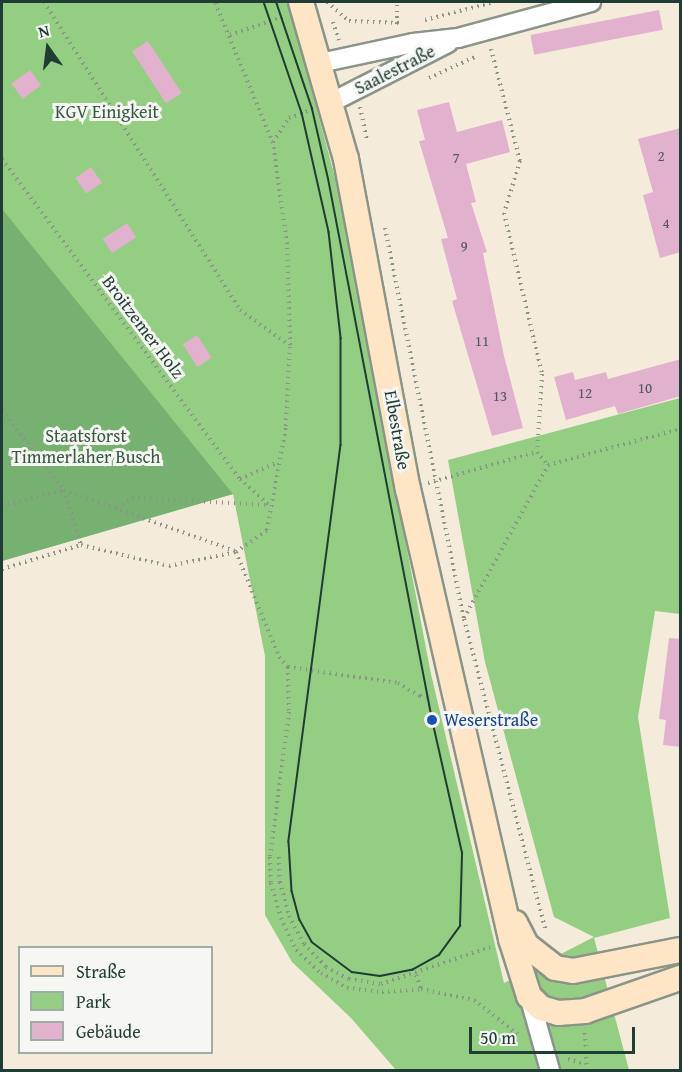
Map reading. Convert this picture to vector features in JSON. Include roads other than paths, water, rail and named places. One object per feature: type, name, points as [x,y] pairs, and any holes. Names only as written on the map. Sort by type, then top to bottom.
[{"type":"street","name":"Saalestraße","points":[[320,63],[412,43],[458,38],[591,2]]},
{"type":"street","name":"Elbestraße","points":[[302,5],[332,102],[362,228],[408,489],[493,858]]},
{"type":"street","name":"Saalestraße","points":[[332,102],[458,38]]},
{"type":"street","points":[[493,858],[511,939],[549,1071]]},
{"type":"street","points":[[493,858],[526,945],[555,968],[573,971],[681,950]]},
{"type":"street","points":[[529,996],[540,1008],[558,1013],[585,1011],[681,978]]},
{"type":"tram line","points":[[264,2],[302,113],[329,232],[341,338],[341,445],[289,842],[292,891],[300,920],[312,942],[352,972],[380,976],[412,970],[439,955],[460,926],[462,853],[432,720],[328,179],[312,109],[276,2]]},
{"type":"place","name":"Weserstraße","points":[[432,720]]},
{"type":"park label","name":"KGV Einigkeit","points":[[107,112]]},
{"type":"park label","name":"Staatsforst Timmerlaher Busch","points":[[86,447]]}]
